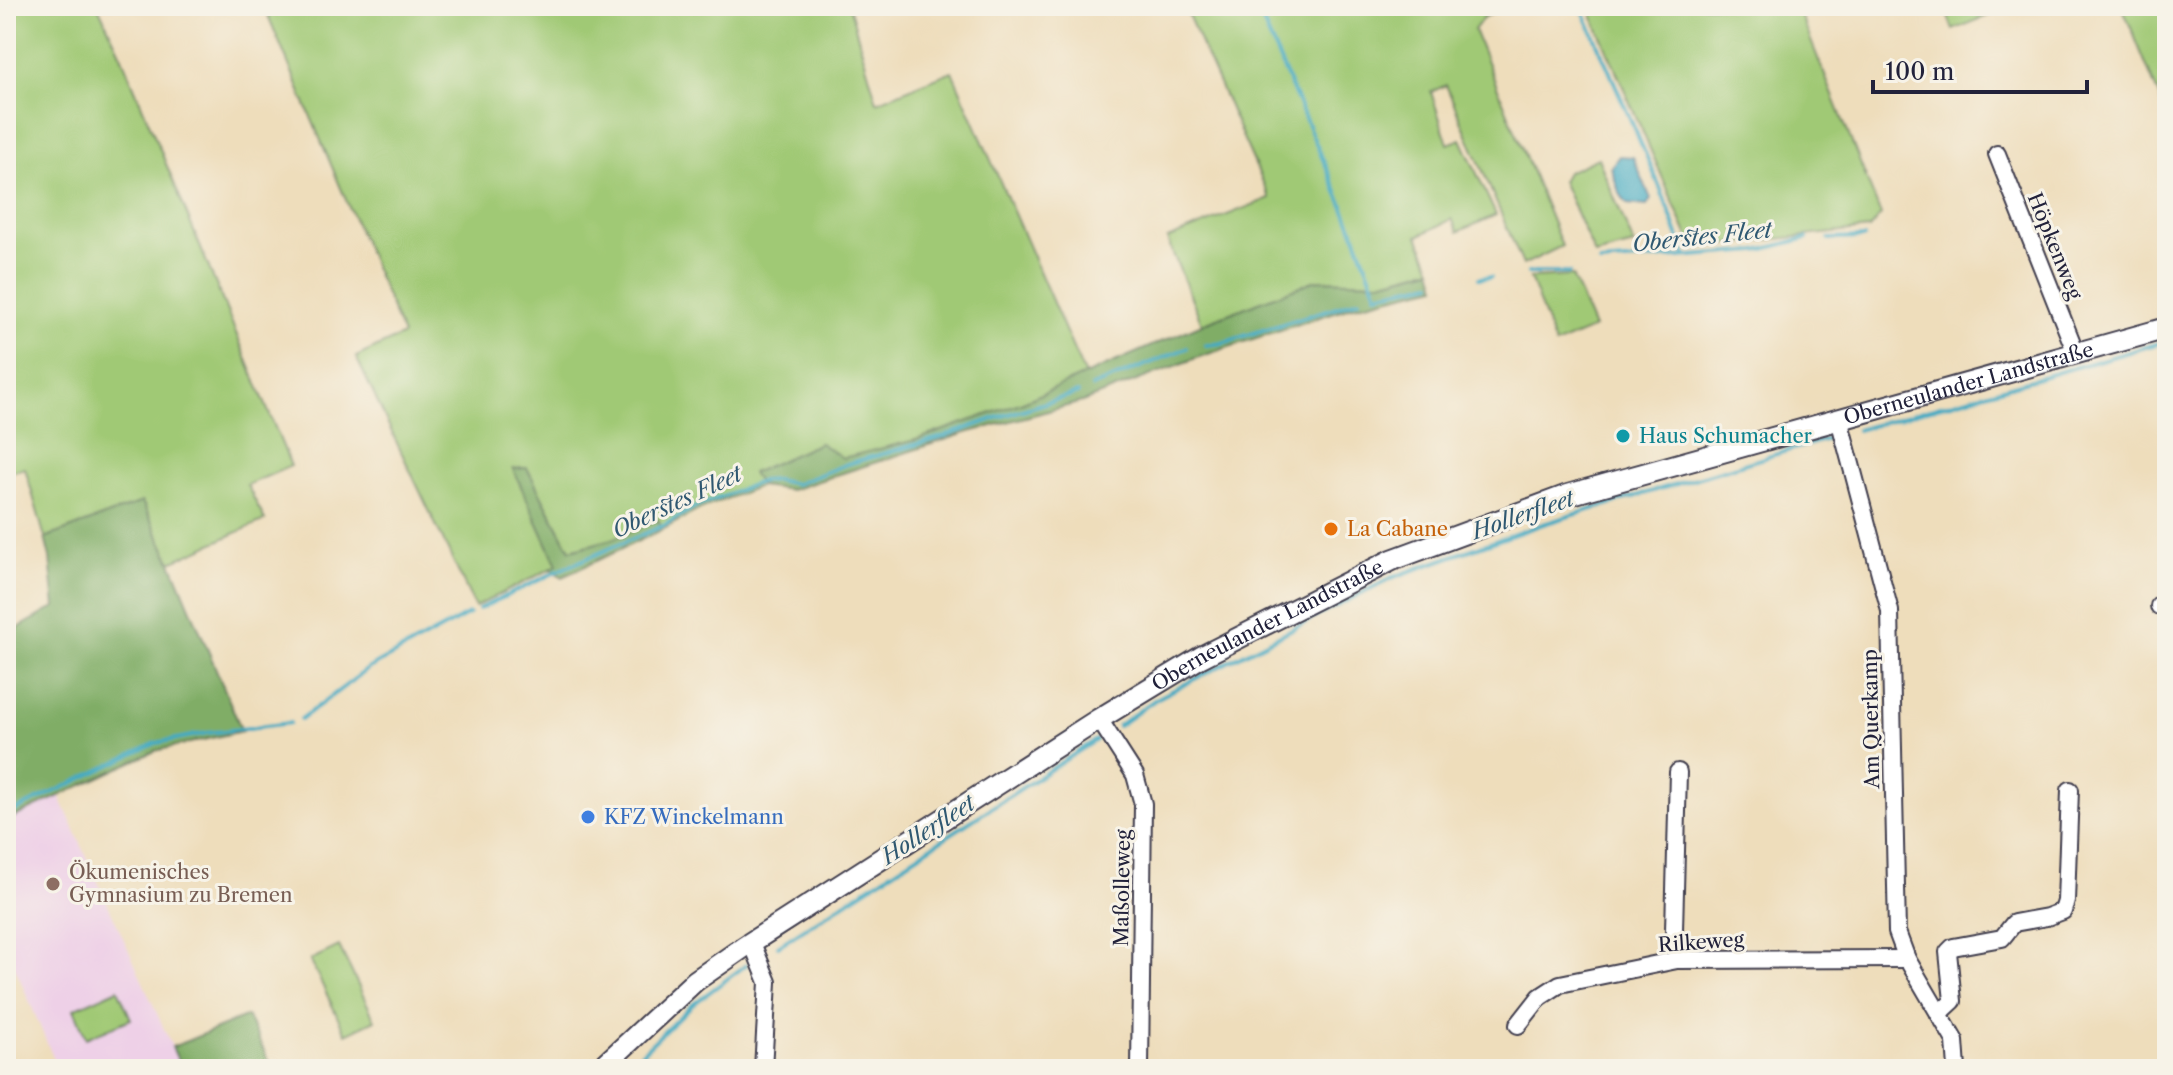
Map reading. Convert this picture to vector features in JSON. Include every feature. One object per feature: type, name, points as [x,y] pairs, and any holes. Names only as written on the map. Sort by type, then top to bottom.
[{"type":"street","name":"Höpkenweg","points":[[1997,154],[2076,353]]},
{"type":"street","name":"Oberneulander Landstraße","points":[[600,1069],[695,981],[1099,719],[1224,645],[1392,560],[1568,495],[2167,328]]},
{"type":"street","name":"Am Querkamp","points":[[1839,419],[1890,611],[1897,932],[1907,959],[1955,1041],[1957,1069]]},
{"type":"street","name":"Maßolleweg","points":[[1099,719],[1135,775],[1143,804],[1140,1069]]},
{"type":"street","points":[[1677,960],[1674,930],[1678,772]]},
{"type":"street","points":[[1939,1014],[1953,1001],[1948,952],[1953,947],[2002,938],[2014,923],[2063,911],[2066,901],[2070,790]]},
{"type":"street","points":[[752,943],[768,982],[763,1069]]},
{"type":"street","name":"Rilkeweg","points":[[1518,1025],[1540,997],[1560,984],[1677,960],[1907,959]]},
{"type":"shaded area","name":"Ökumenisches Gymnasium zu Bremen","points":[[59,795],[182,1069],[58,1069],[6,946],[6,821]]},
{"type":"green space","points":[[6,6],[98,6],[291,466],[247,485],[265,520],[171,562],[142,502],[45,538],[25,468],[6,473]]},
{"type":"green space","points":[[264,6],[849,6],[877,102],[952,71],[1085,376],[916,440],[843,458],[780,462],[753,473],[760,486],[700,509],[662,530],[658,519],[613,539],[570,550],[527,468],[513,469],[558,565],[475,607],[356,357],[403,335]]},
{"type":"green space","points":[[1184,6],[1512,6],[1484,17],[1474,30],[1562,246],[1523,265],[1446,85],[1431,92],[1448,144],[1461,139],[1496,215],[1458,232],[1452,219],[1418,236],[1432,268],[1380,282],[1316,280],[1202,324],[1167,239],[1270,198]]},
{"type":"green space","points":[[1588,6],[1797,6],[1881,215],[1869,229],[1693,248]]},
{"type":"green space","points":[[1944,6],[2012,6],[1953,30]]},
{"type":"green space","points":[[2122,6],[2167,6],[2167,116]]},
{"type":"green space","points":[[1598,158],[1634,245],[1595,255],[1562,181],[1567,172]]},
{"type":"green space","points":[[1432,269],[1437,286],[1350,307],[1196,358],[1082,402],[966,433],[791,490],[760,486],[752,473],[820,443],[843,458],[916,440],[1023,402],[1202,324],[1316,280],[1380,282]]},
{"type":"green space","points":[[1572,276],[1594,328],[1555,345],[1530,278]]},
{"type":"green space","points":[[527,468],[570,550],[613,539],[658,519],[662,530],[562,577],[551,569],[557,565],[513,469]]},
{"type":"green space","points":[[142,502],[171,562],[242,731],[155,751],[6,821],[6,635],[55,607],[45,538]]},
{"type":"green space","points":[[339,946],[375,1020],[346,1034],[310,960]]},
{"type":"green space","points":[[118,989],[131,1019],[86,1038],[74,1009]]},
{"type":"green space","points":[[247,1016],[273,1069],[182,1069],[172,1047]]},
{"type":"water","points":[[1619,156],[1633,157],[1651,199],[1647,206],[1627,204],[1619,192],[1611,167]]},
{"type":"waterway","points":[[1256,6],[1351,224],[1377,294]]},
{"type":"waterway","points":[[1581,6],[1659,185],[1686,256]]},
{"type":"waterway","name":"Oberstes Fleet","points":[[1600,263],[1757,251],[1807,238]]},
{"type":"waterway","name":"Oberstes Fleet","points":[[1829,239],[1864,238]]},
{"type":"waterway","name":"Oberstes Fleet","points":[[1528,273],[1569,273]]},
{"type":"waterway","name":"Oberstes Fleet","points":[[1479,278],[1491,277]]},
{"type":"waterway","name":"Oberstes Fleet","points":[[1376,294],[1432,283]]},
{"type":"waterway","name":"Oberstes Fleet","points":[[1206,345],[1222,343],[1359,300]]},
{"type":"waterway","name":"Hollerfleet","points":[[1857,430],[2167,341]]},
{"type":"waterway","name":"Oberstes Fleet","points":[[1092,387],[1187,348]]},
{"type":"waterway","name":"Oberstes Fleet","points":[[479,609],[665,525],[693,508],[762,481],[796,484],[847,464],[1078,393]]},
{"type":"waterway","name":"Hollerfleet","points":[[1118,726],[1156,699],[1391,578],[1543,524],[1827,439]]},
{"type":"waterway","name":"Oberstes Fleet","points":[[301,719],[369,668],[469,614]]},
{"type":"waterway","name":"Oberstes Fleet","points":[[6,815],[156,743],[290,723]]},
{"type":"waterway","name":"Hollerfleet","points":[[778,946],[1096,740]]},
{"type":"waterway","name":"Hollerfleet","points":[[625,1069],[692,1005],[746,965]]},
{"type":"place","name":"Haus Schumacher","points":[[1623,436]]},
{"type":"place","name":"La Cabane","points":[[1331,529]]},
{"type":"place","name":"KFZ Winckelmann","points":[[588,817]]},
{"type":"place","name":"Ökumenisches Gymnasium zu Bremen","points":[[53,884]]}]
